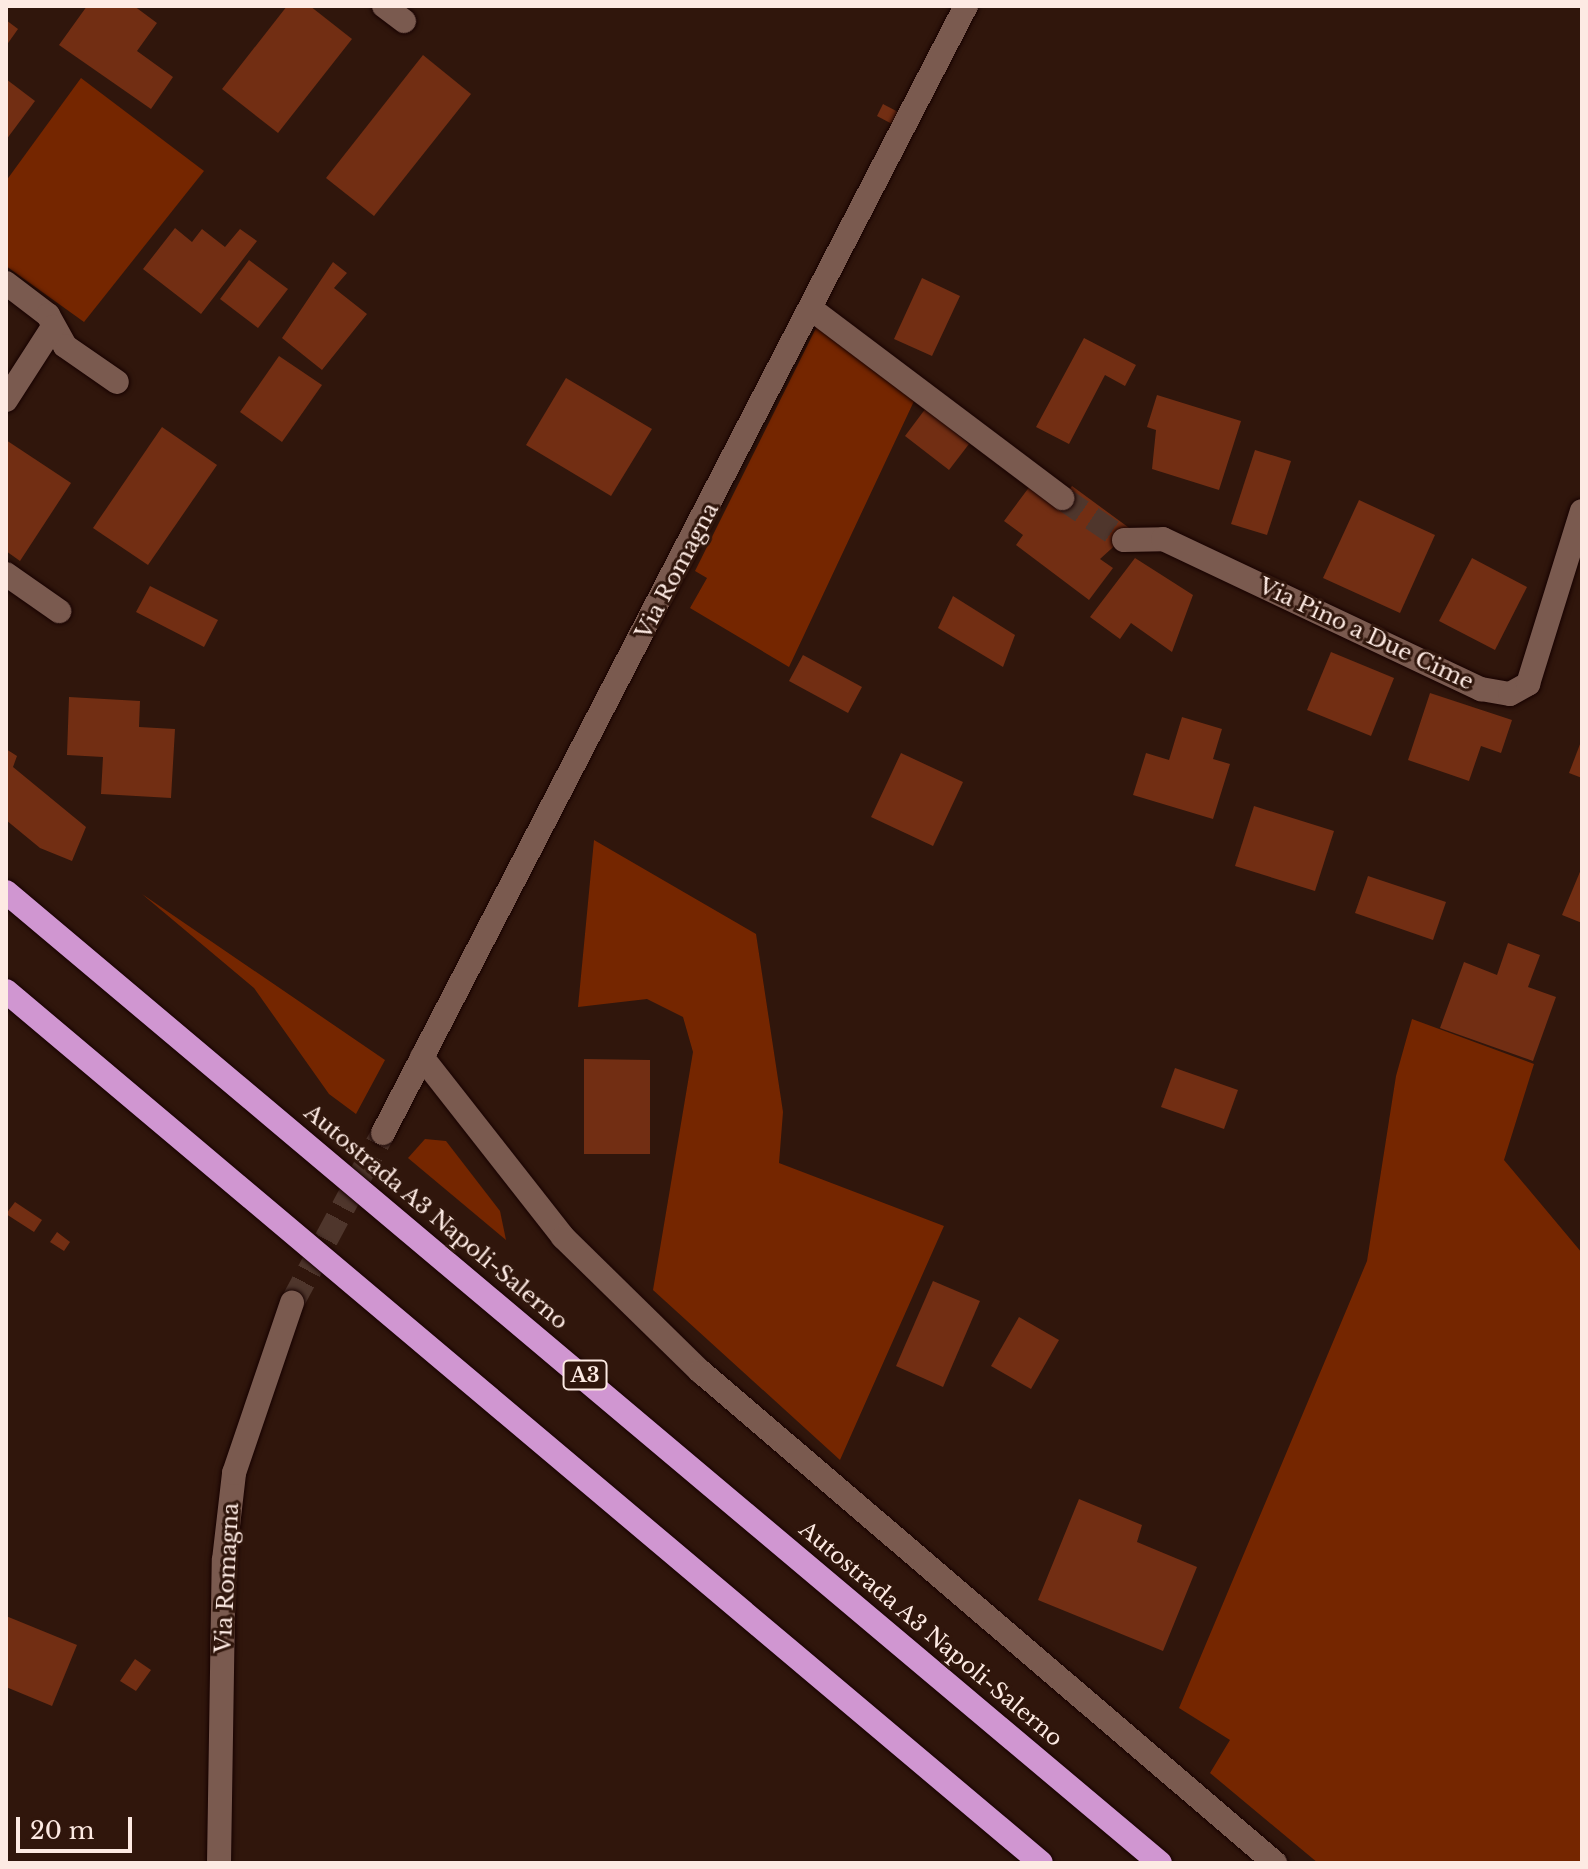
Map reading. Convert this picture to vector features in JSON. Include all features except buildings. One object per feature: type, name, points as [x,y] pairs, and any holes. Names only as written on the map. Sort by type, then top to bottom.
[{"type":"highway","name":"Autostrada A3 Napoli-Salerno","points":[[6,892],[1160,1863]]},
{"type":"highway","points":[[6,991],[1041,1863]]},
{"type":"street","points":[[384,6],[404,21]]},
{"type":"street","name":"Via Romagna","points":[[383,1133],[814,311],[966,6]]},
{"type":"street","points":[[6,283],[53,327],[65,346],[117,382]]},
{"type":"street","points":[[814,311],[1062,498]]},
{"type":"street","points":[[6,400],[53,327]]},
{"type":"street","name":"Via Pino a Due Cime","points":[[1124,540],[1163,539],[1481,689],[1510,694],[1528,684],[1582,511]]},
{"type":"street","points":[[6,574],[59,611]]},
{"type":"street","points":[[422,1057],[593,1270],[712,1382],[1275,1863]]},
{"type":"street","name":"Via Romagna","points":[[219,1863],[224,1560],[234,1473],[292,1303]]},
{"type":"shaded area","points":[[81,78],[204,171],[84,322],[6,266],[6,181]]},
{"type":"shaded area","points":[[817,326],[915,399],[789,667],[690,608],[707,578],[695,571]]},
{"type":"shaded area","points":[[594,840],[756,934],[783,1112],[779,1163],[944,1226],[840,1460],[653,1290],[693,1052],[683,1017],[647,999],[578,1007]]},
{"type":"shaded area","points":[[142,894],[385,1060],[356,1114],[329,1094],[254,988]]},
{"type":"shaded area","points":[[1412,1019],[1534,1064],[1504,1160],[1582,1253],[1582,1863],[1318,1863],[1210,1773],[1230,1740],[1179,1708],[1367,1261],[1396,1076]]},
{"type":"shaded area","points":[[425,1139],[446,1141],[500,1211],[506,1240],[408,1158]]},
{"type":"tunnel","points":[[1062,498],[1124,540]]},
{"type":"tunnel","points":[[292,1303],[383,1133]]}]
